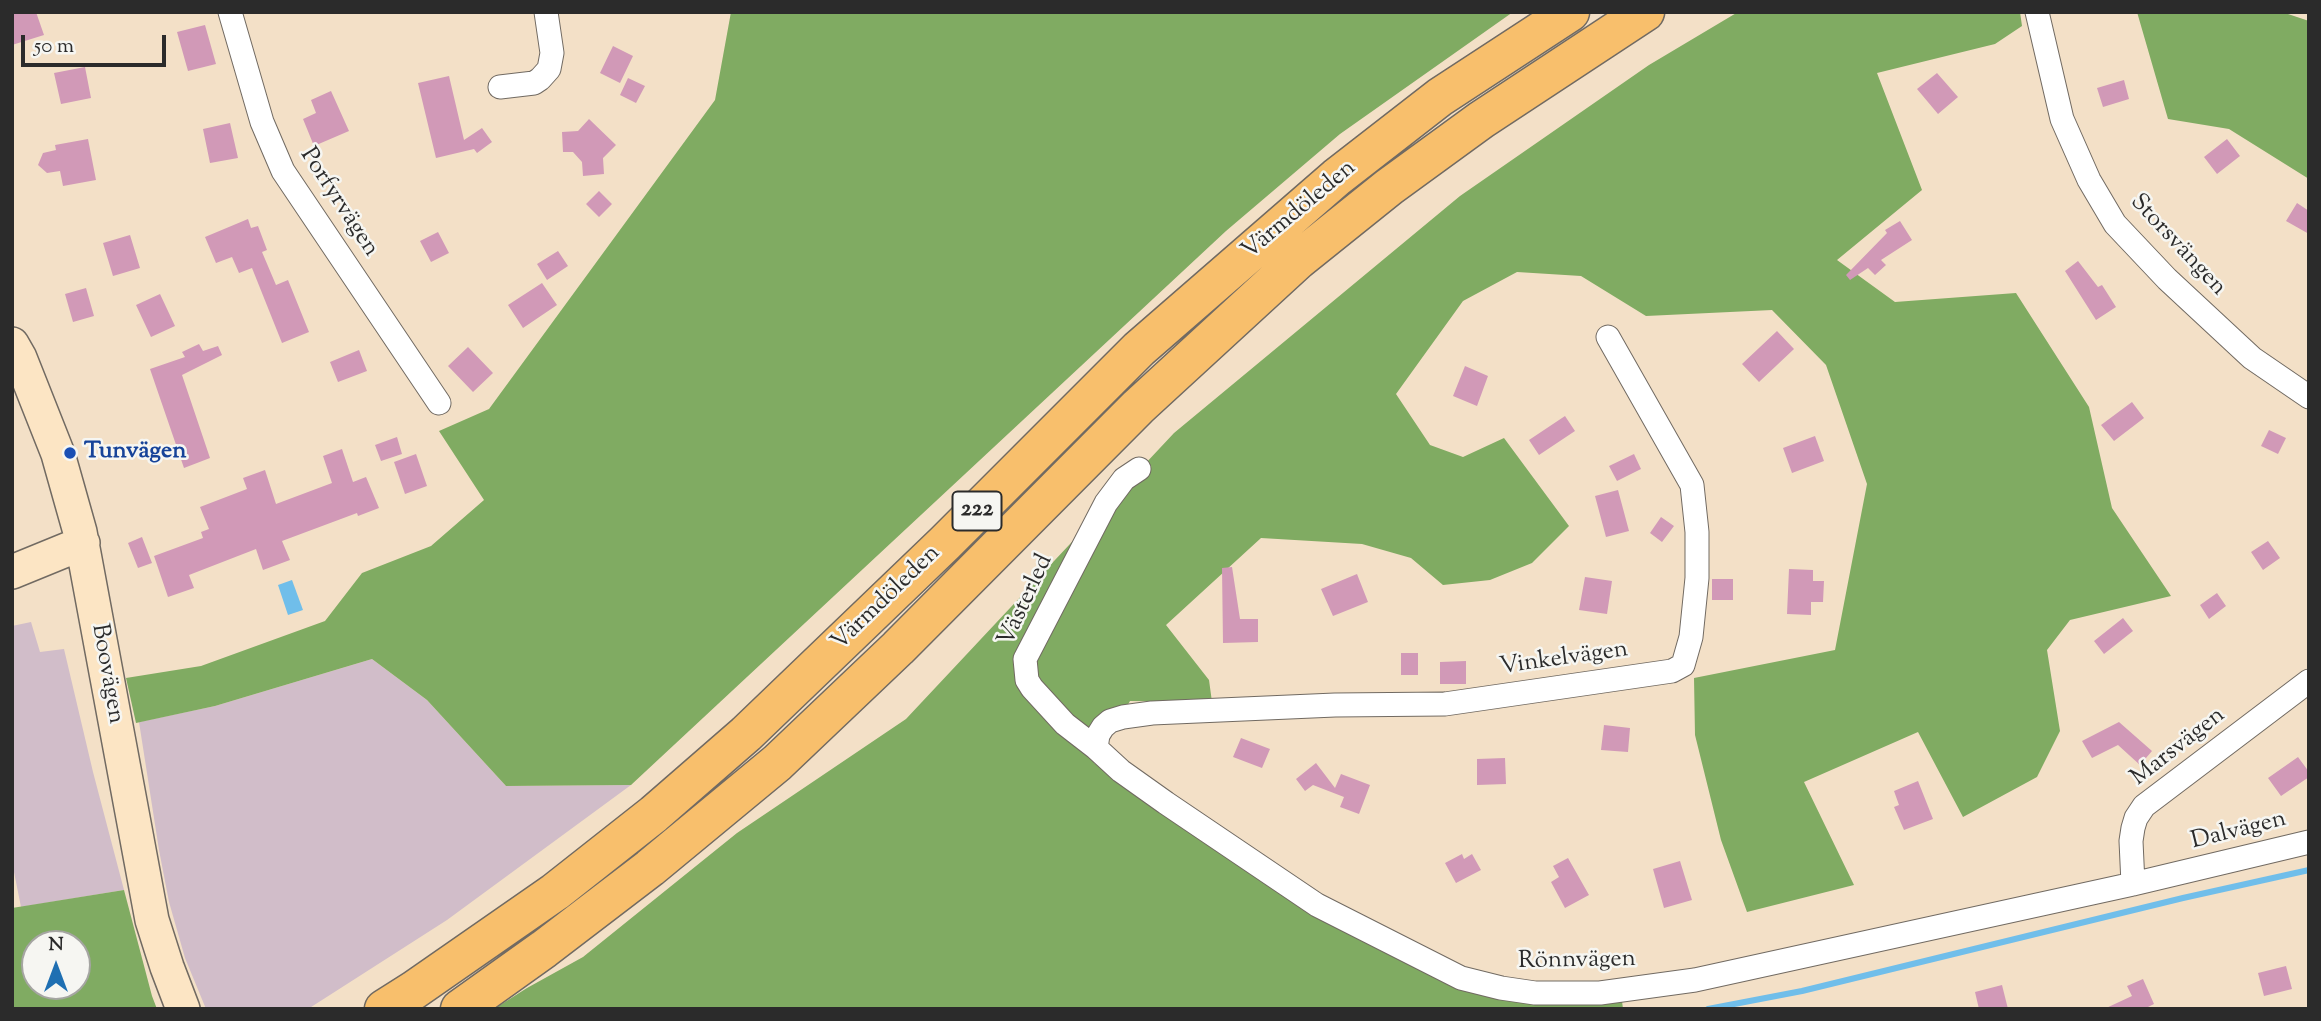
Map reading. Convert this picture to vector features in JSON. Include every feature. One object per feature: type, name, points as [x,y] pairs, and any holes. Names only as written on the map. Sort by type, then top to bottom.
[{"type":"highway","name":"Värmdöleden","points":[[384,1009],[555,892],[654,814],[766,715],[945,543],[1139,349],[1337,177],[1440,97],[1570,12]]},
{"type":"highway","name":"Värmdöleden","points":[[460,1009],[639,876],[777,763],[898,648],[1138,407],[1298,260],[1389,187],[1481,120],[1645,12]]},
{"type":"street","name":"Porfyrvägen","points":[[230,12],[262,122],[283,171],[439,403]]},
{"type":"street","points":[[500,87],[534,83],[549,69],[552,53],[546,12]]},
{"type":"street","name":"Storsvängen","points":[[2037,12],[2062,120],[2089,180],[2115,224],[2167,279],[2252,358],[2309,397]]},
{"type":"street","name":"Vinkelvägen","points":[[1099,737],[1110,721],[1152,713],[1335,705],[1446,704],[1672,671],[1683,665],[1690,637],[1697,578],[1697,532],[1692,485],[1608,337]]},
{"type":"street","name":"Boovägen","points":[[12,344],[58,454],[83,543],[152,919],[183,1009]]},
{"type":"street","name":"Västerled","points":[[1099,737],[1065,724],[1027,680],[1025,659],[1106,503],[1124,479],[1139,468]]},
{"type":"street","points":[[12,572],[83,543]]},
{"type":"street","name":"Marsvägen","points":[[2133,884],[2131,841],[2136,818],[2144,806],[2309,681]]},
{"type":"street","name":"Rönnvägen","points":[[1099,737],[1121,771],[1317,905],[1461,978],[1535,993],[1600,993],[1695,980],[2181,873]]},
{"type":"street","name":"Dalvägen","points":[[2181,873],[2309,842]]},
{"type":"shaded area","points":[[31,622],[40,652],[64,649],[124,890],[21,907],[12,862],[12,626]]},
{"type":"shaded area","points":[[372,659],[427,700],[506,786],[631,785],[447,920],[308,1009],[206,1009],[185,958],[169,902],[139,722],[215,706]]},
{"type":"green space","points":[[731,12],[1513,12],[1340,134],[1226,231],[631,785],[506,786],[427,700],[372,659],[215,706],[136,723],[126,678],[201,666],[325,621],[362,573],[431,546],[484,500],[439,431],[489,409],[715,100]]},
{"type":"green space","points":[[1738,12],[2020,12],[2022,26],[1995,44],[1877,73],[1922,190],[1837,260],[1895,302],[2016,293],[2089,407],[2112,508],[2171,596],[2070,620],[2047,650],[2060,731],[2037,777],[1963,817],[1918,732],[1804,782],[1854,885],[1747,912],[1721,840],[1695,735],[1694,678],[1835,650],[1867,484],[1826,365],[1772,310],[1646,316],[1581,276],[1517,272],[1463,301],[1396,394],[1430,445],[1463,457],[1504,438],[1569,526],[1532,563],[1490,580],[1443,585],[1411,558],[1362,544],[1261,538],[1166,625],[1209,680],[1212,702],[1130,701],[1094,763],[1285,894],[1440,978],[1513,1002],[1622,1001],[1623,1009],[494,1009],[583,957],[737,833],[906,719],[1174,433],[1460,196],[1649,65]]},
{"type":"green space","points":[[2137,12],[2282,12],[2309,21],[2309,179],[2229,129],[2168,119]]},
{"type":"green space","points":[[124,890],[157,1009],[12,1009],[12,908]]},
{"type":"water","points":[[292,580],[303,610],[288,615],[278,585]]},
{"type":"building","points":[[12,12],[36,12],[44,35],[12,45]]},
{"type":"building","points":[[205,25],[216,64],[188,71],[177,32]]},
{"type":"building","points":[[613,46],[633,56],[620,83],[600,73]]},
{"type":"building","points":[[85,67],[91,98],[61,104],[54,73]]},
{"type":"building","points":[[1937,73],[1958,97],[1938,114],[1917,89]]},
{"type":"building","points":[[449,76],[464,140],[482,128],[492,142],[477,153],[474,149],[436,158],[418,83]]},
{"type":"building","points":[[628,78],[645,86],[636,103],[620,95]]},
{"type":"building","points":[[2124,80],[2129,99],[2103,107],[2097,88]]},
{"type":"building","points":[[331,91],[349,131],[314,146],[303,119],[316,113],[311,100]]},
{"type":"building","points":[[589,119],[616,145],[603,158],[604,174],[583,176],[582,162],[573,152],[563,152],[562,132],[578,131]]},
{"type":"building","points":[[230,123],[238,158],[210,163],[203,129]]},
{"type":"building","points":[[88,139],[96,180],[63,186],[60,171],[47,173],[38,165],[43,153],[56,150],[55,145]]},
{"type":"building","points":[[2227,139],[2240,156],[2217,174],[2204,157]]},
{"type":"building","points":[[599,191],[612,204],[599,217],[586,204]]},
{"type":"building","points":[[2297,203],[2309,211],[2309,234],[2286,221]]},
{"type":"building","points":[[248,219],[251,228],[258,226],[267,250],[262,252],[276,285],[288,280],[309,332],[282,343],[252,268],[239,273],[232,257],[216,263],[205,237]]},
{"type":"building","points":[[1900,221],[1912,240],[1881,260],[1886,265],[1875,275],[1868,268],[1850,280],[1846,275],[1887,233],[1885,230]]},
{"type":"building","points":[[438,232],[449,253],[431,262],[420,241]]},
{"type":"building","points":[[130,235],[140,268],[113,276],[103,243]]},
{"type":"building","points":[[558,251],[568,266],[547,280],[537,264]]},
{"type":"building","points":[[2078,261],[2098,287],[2102,285],[2116,307],[2096,320],[2065,271]]},
{"type":"building","points":[[542,283],[557,305],[523,328],[508,305]]},
{"type":"building","points":[[86,288],[94,316],[73,322],[65,294]]},
{"type":"building","points":[[160,294],[175,326],[151,337],[136,305]]},
{"type":"building","points":[[1777,331],[1794,349],[1759,382],[1742,364]]},
{"type":"building","points":[[199,344],[203,351],[218,346],[222,355],[182,375],[210,458],[184,468],[150,369],[185,357],[182,352]]},
{"type":"building","points":[[468,347],[493,373],[473,392],[448,366]]},
{"type":"building","points":[[359,350],[367,371],[338,382],[330,362]]},
{"type":"building","points":[[1465,366],[1488,376],[1477,406],[1453,396]]},
{"type":"building","points":[[2132,402],[2144,418],[2114,441],[2101,425]]},
{"type":"building","points":[[1565,416],[1575,431],[1539,455],[1529,440]]},
{"type":"building","points":[[2269,430],[2286,438],[2278,454],[2261,446]]},
{"type":"building","points":[[1815,436],[1824,461],[1792,473],[1783,448]]},
{"type":"building","points":[[397,437],[402,454],[381,461],[375,445]]},
{"type":"building","points":[[342,449],[353,482],[366,477],[379,508],[358,516],[357,513],[282,541],[290,560],[263,570],[256,549],[189,575],[194,588],[168,597],[154,556],[203,538],[201,532],[209,529],[200,507],[247,489],[243,478],[265,470],[276,504],[332,483],[323,456]]},
{"type":"building","points":[[416,454],[427,486],[405,494],[394,462]]},
{"type":"building","points":[[1634,454],[1641,469],[1617,481],[1609,466]]},
{"type":"building","points":[[1618,490],[1629,531],[1606,537],[1595,496]]},
{"type":"building","points":[[1661,517],[1674,526],[1662,542],[1650,533]]},
{"type":"building","points":[[142,537],[152,563],[138,568],[128,543]]},
{"type":"building","points":[[2268,541],[2280,558],[2263,570],[2251,552]]},
{"type":"building","points":[[1232,567],[1240,619],[1258,619],[1258,642],[1223,643],[1222,568]]},
{"type":"building","points":[[1789,569],[1813,570],[1813,581],[1824,581],[1823,602],[1811,602],[1811,615],[1787,614]]},
{"type":"building","points":[[1357,574],[1368,602],[1333,616],[1321,589]]},
{"type":"building","points":[[1585,577],[1612,581],[1607,614],[1579,610]]},
{"type":"building","points":[[1712,579],[1733,579],[1733,600],[1712,600]]},
{"type":"building","points":[[2217,593],[2226,606],[2209,619],[2200,605]]},
{"type":"building","points":[[2123,618],[2133,631],[2104,654],[2094,641]]},
{"type":"building","points":[[1401,653],[1418,653],[1418,675],[1401,675]]},
{"type":"building","points":[[1466,661],[1466,684],[1440,684],[1440,662]]},
{"type":"building","points":[[2119,722],[2152,751],[2140,765],[2118,745],[2092,758],[2082,741]]},
{"type":"building","points":[[1604,725],[1630,728],[1628,752],[1601,750]]},
{"type":"building","points":[[1241,738],[1270,749],[1262,768],[1233,757]]},
{"type":"building","points":[[2298,757],[2309,772],[2309,777],[2281,796],[2268,778]]},
{"type":"building","points":[[1505,758],[1506,784],[1477,785],[1477,759]]},
{"type":"building","points":[[1316,763],[1335,788],[1341,774],[1370,785],[1359,814],[1340,807],[1344,797],[1313,785],[1305,791],[1296,779]]},
{"type":"building","points":[[1918,781],[1933,819],[1904,830],[1894,807],[1899,805],[1894,791]]},
{"type":"building","points":[[1462,854],[1464,859],[1472,854],[1481,870],[1456,883],[1445,863]]},
{"type":"building","points":[[1568,858],[1589,895],[1565,908],[1551,882],[1559,877],[1553,866]]},
{"type":"building","points":[[1680,861],[1692,900],[1664,908],[1653,869]]},
{"type":"building","points":[[2286,966],[2292,989],[2264,996],[2258,973]]},
{"type":"building","points":[[2143,979],[2154,1004],[2144,1009],[2104,1009],[2132,996],[2127,986]]},
{"type":"building","points":[[2002,985],[2008,1009],[1979,1009],[1975,992]]},
{"type":"waterway","points":[[1708,1009],[1802,991],[2309,870]]},
{"type":"place","name":"Tunvägen","points":[[70,453]]}]
